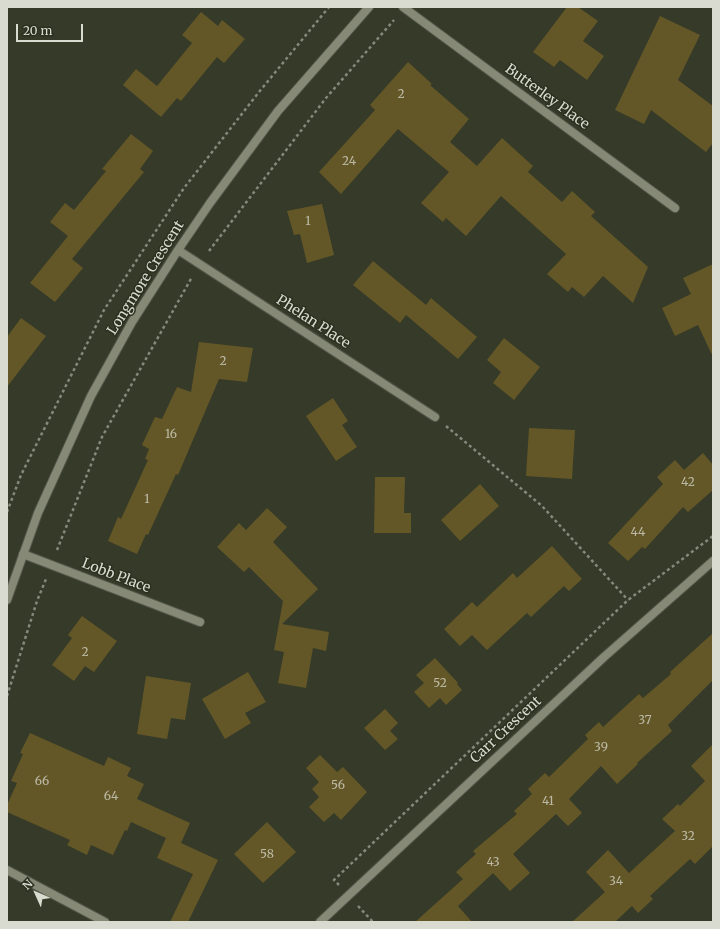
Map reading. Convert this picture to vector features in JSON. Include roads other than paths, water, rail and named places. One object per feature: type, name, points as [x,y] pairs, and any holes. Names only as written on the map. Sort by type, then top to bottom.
[{"type":"street","name":"Longmore Crescent","points":[[7,600],[38,513],[91,396],[132,322],[210,202],[278,111],[370,7]]},
{"type":"street","name":"Butterley Place","points":[[403,7],[675,208]]},
{"type":"street","name":"Phelan Place","points":[[178,250],[434,417]]},
{"type":"street","name":"Lobb Place","points":[[23,554],[200,622]]},
{"type":"street","name":"Carr Crescent","points":[[320,922],[604,657],[713,561]]},
{"type":"street","points":[[7,870],[105,922]]}]
